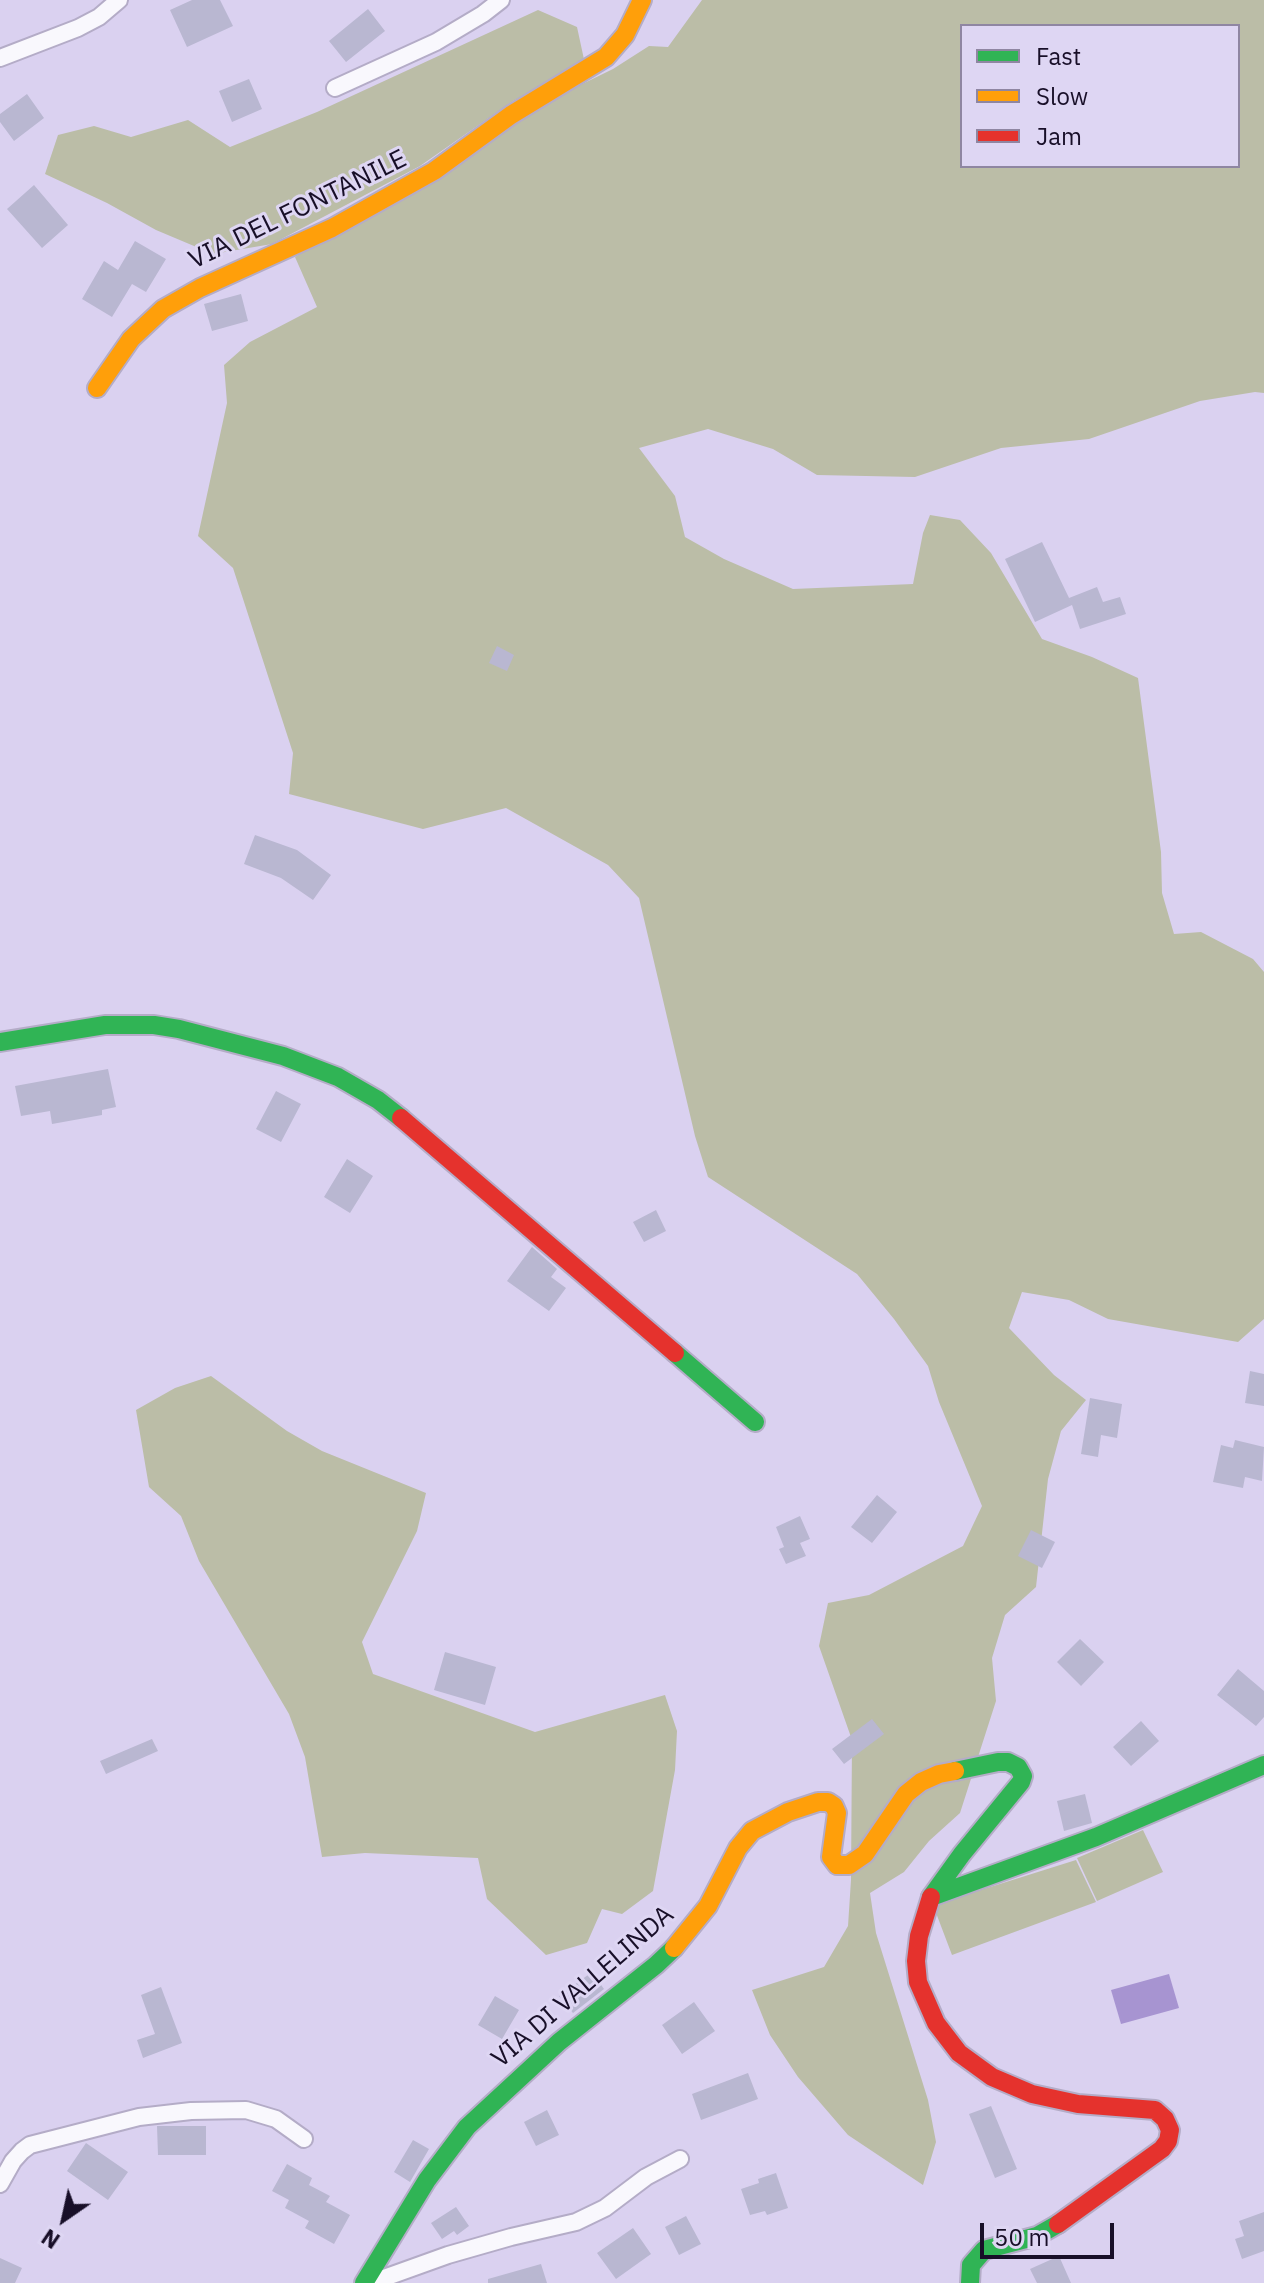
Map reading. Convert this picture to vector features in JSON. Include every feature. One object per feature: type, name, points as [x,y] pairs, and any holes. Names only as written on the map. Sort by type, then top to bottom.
[{"type":"street","points":[[0,58],[78,28],[99,17],[119,0]]},
{"type":"street","points":[[335,88],[436,42],[501,0]]},
{"type":"street","name":"VIA DEL FONTANILE","points":[[97,388],[131,339],[163,309],[200,288],[345,222],[434,171],[484,133],[606,57],[625,35],[642,0]]},
{"type":"street","points":[[0,1042],[105,1025],[154,1025],[283,1056],[338,1077],[378,1100],[420,1132],[755,1422]]},
{"type":"street","name":"VIA DI VALLELINDA","points":[[367,2283],[427,2180],[477,2115],[559,2042],[671,1951],[702,1914],[734,1854],[752,1831],[788,1812],[818,1802],[828,1802],[837,1813],[831,1857],[837,1865],[849,1865],[865,1854],[896,1806],[921,1782],[939,1774],[998,1762],[1008,1762],[1018,1767],[1023,1776],[1021,1782],[931,1897]]},
{"type":"street","points":[[970,2283],[971,2265],[984,2250],[1037,2236],[1060,2223],[1162,2149],[1168,2141],[1170,2130],[1165,2119],[1155,2110],[1089,2106],[1032,2094],[992,2077],[959,2053],[936,2023],[918,1982],[917,1948],[931,1897],[1096,1837],[1264,1765]]},
{"type":"street","points":[[0,2184],[13,2161],[30,2145],[139,2117],[191,2111],[246,2110],[276,2119],[304,2139]]},
{"type":"street","points":[[367,2283],[502,2239],[587,2218],[657,2170],[680,2159]]},
{"type":"green space","points":[[702,0],[1264,0],[1264,393],[1200,401],[1089,439],[1001,448],[915,477],[817,475],[773,449],[708,429],[639,448],[675,496],[685,537],[724,559],[793,589],[913,584],[923,533],[930,515],[960,520],[991,553],[1042,639],[1138,678],[1161,852],[1162,893],[1174,934],[1201,932],[1253,959],[1264,972],[1264,1319],[1238,1342],[1108,1319],[1069,1300],[1022,1292],[1009,1328],[1054,1375],[1086,1400],[1061,1431],[1048,1479],[1036,1587],[1005,1615],[992,1658],[996,1701],[960,1813],[929,1841],[904,1872],[870,1893],[876,1933],[928,2100],[936,2142],[923,2185],[848,2135],[798,2077],[770,2035],[752,1990],[824,1967],[848,1926],[852,1740],[819,1646],[828,1603],[869,1595],[963,1546],[982,1506],[939,1402],[928,1366],[857,1274],[708,1177],[695,1136],[639,898],[608,865],[506,808],[423,829],[289,794],[293,753],[233,568],[198,536],[227,403],[224,365],[250,342],[317,307],[295,257],[572,89],[613,69],[649,46],[668,47]]},
{"type":"green space","points":[[538,10],[577,27],[585,64],[513,101],[420,166],[272,244],[213,254],[156,230],[45,174],[58,135],[94,126],[131,137],[188,120],[230,147],[317,112]]},
{"type":"green space","points":[[211,1376],[287,1431],[322,1451],[426,1493],[417,1531],[362,1642],[373,1674],[535,1732],[665,1695],[677,1731],[675,1770],[653,1891],[622,1914],[602,1909],[587,1943],[546,1955],[487,1899],[478,1858],[365,1853],[322,1857],[305,1757],[289,1714],[199,1561],[181,1516],[149,1487],[136,1410],[175,1388]]},
{"type":"green space","points":[[1143,1830],[1163,1872],[1097,1901],[1077,1858]]},
{"type":"green space","points":[[1076,1860],[1096,1902],[952,1955],[933,1905]]},
{"type":"shaded area","points":[[1169,1974],[1179,2008],[1121,2024],[1111,1990]]},
{"type":"building","points":[[192,0],[220,0],[233,26],[187,47],[170,10]]},
{"type":"building","points":[[368,9],[385,31],[346,62],[329,41]]},
{"type":"building","points":[[249,79],[262,109],[232,122],[219,91]]},
{"type":"building","points":[[27,94],[44,118],[14,141],[0,122],[0,114]]},
{"type":"building","points":[[34,185],[68,225],[42,248],[7,209]]},
{"type":"building","points":[[135,241],[166,259],[146,292],[132,284],[112,317],[82,299],[104,261],[118,270]]},
{"type":"building","points":[[241,294],[248,321],[212,331],[204,304]]},
{"type":"building","points":[[1042,542],[1069,598],[1097,587],[1103,602],[1120,597],[1126,614],[1080,629],[1072,605],[1035,622],[1005,559]]},
{"type":"building","points":[[497,646],[514,655],[507,671],[489,663]]},
{"type":"building","points":[[255,835],[297,850],[331,875],[313,900],[281,878],[244,864]]},
{"type":"building","points":[[108,1069],[116,1107],[102,1110],[102,1115],[52,1124],[50,1111],[21,1116],[15,1086]]},
{"type":"building","points":[[276,1091],[301,1104],[281,1142],[256,1129]]},
{"type":"building","points":[[347,1159],[373,1176],[350,1213],[324,1197]]},
{"type":"building","points":[[656,1210],[666,1231],[644,1242],[633,1222]]},
{"type":"building","points":[[532,1247],[557,1269],[551,1277],[566,1288],[549,1311],[507,1281]]},
{"type":"building","points":[[1250,1371],[1264,1374],[1264,1406],[1245,1403]]},
{"type":"building","points":[[1090,1398],[1122,1404],[1117,1438],[1101,1435],[1098,1457],[1081,1454]]},
{"type":"building","points":[[1235,1440],[1264,1447],[1262,1481],[1245,1477],[1243,1488],[1213,1482],[1221,1445],[1233,1448]]},
{"type":"building","points":[[877,1495],[897,1512],[872,1543],[851,1527]]},
{"type":"building","points":[[800,1516],[810,1539],[800,1543],[806,1556],[786,1564],[779,1549],[784,1547],[776,1527]]},
{"type":"building","points":[[1031,1530],[1055,1542],[1042,1568],[1018,1556]]},
{"type":"building","points":[[1080,1639],[1104,1662],[1081,1686],[1057,1662]]},
{"type":"building","points":[[445,1652],[496,1667],[485,1705],[434,1690]]},
{"type":"building","points":[[1238,1669],[1264,1691],[1264,1717],[1256,1726],[1217,1695]]},
{"type":"building","points":[[872,1719],[884,1734],[844,1764],[832,1749]]},
{"type":"building","points":[[1141,1721],[1159,1741],[1131,1766],[1113,1747]]},
{"type":"building","points":[[152,1739],[158,1751],[106,1774],[100,1761]]},
{"type":"building","points":[[1085,1794],[1092,1823],[1064,1831],[1057,1801]]},
{"type":"building","points":[[592,1972],[604,1989],[573,2013],[559,1996]]},
{"type":"building","points":[[161,1987],[182,2043],[143,2058],[137,2040],[155,2034],[141,1995]]},
{"type":"building","points":[[495,1996],[519,2010],[502,2039],[478,2025]]},
{"type":"building","points":[[694,2002],[715,2031],[682,2054],[662,2025]]},
{"type":"building","points":[[748,2073],[758,2099],[701,2120],[692,2094]]},
{"type":"building","points":[[991,2106],[1017,2169],[995,2178],[969,2114]]},
{"type":"building","points":[[547,2110],[559,2135],[536,2146],[524,2122]]},
{"type":"building","points":[[157,2126],[206,2126],[206,2155],[158,2155]]},
{"type":"building","points":[[413,2140],[429,2149],[410,2182],[394,2172]]},
{"type":"building","points":[[86,2143],[128,2172],[108,2200],[67,2171]]},
{"type":"building","points":[[287,2164],[312,2178],[309,2185],[330,2196],[326,2202],[350,2215],[334,2244],[305,2228],[309,2221],[285,2208],[289,2200],[272,2191]]},
{"type":"building","points":[[776,2173],[788,2208],[767,2215],[765,2211],[750,2215],[741,2189]]},
{"type":"building","points":[[456,2207],[469,2226],[457,2235],[454,2231],[442,2239],[431,2223]]},
{"type":"building","points":[[1264,2212],[1264,2251],[1242,2259],[1235,2239],[1244,2236],[1239,2221]]},
{"type":"building","points":[[686,2216],[701,2244],[679,2255],[665,2227]]},
{"type":"building","points":[[633,2228],[651,2254],[616,2279],[597,2253]]},
{"type":"building","points":[[1059,2256],[1071,2283],[1037,2283],[1030,2269]]},
{"type":"building","points":[[0,2258],[22,2268],[15,2283],[0,2283]]},
{"type":"building","points":[[541,2264],[547,2283],[488,2283],[488,2279]]},
{"type":"traffic: fast","points":[[0,1042],[105,1025],[154,1025],[179,1029],[283,1056],[338,1077],[378,1100],[401,1118]]},
{"type":"traffic: fast","points":[[675,1353],[755,1422]]},
{"type":"traffic: fast","points":[[955,1771],[1008,1762],[1018,1767],[1023,1776],[931,1897],[1096,1837],[1264,1765]]},
{"type":"traffic: fast","points":[[364,2283],[427,2180],[467,2127],[559,2042],[674,1948]]},
{"type":"traffic: fast","points":[[970,2283],[971,2265],[984,2250],[1037,2236],[1058,2224]]},
{"type":"traffic: slow","points":[[97,388],[131,339],[163,309],[200,288],[332,228],[434,171],[511,115],[606,57],[625,35],[642,0]]},
{"type":"traffic: slow","points":[[674,1948],[708,1906],[738,1848],[752,1831],[788,1812],[818,1802],[828,1802],[837,1813],[831,1857],[837,1865],[849,1865],[865,1854],[906,1794],[921,1782],[955,1771]]},
{"type":"traffic: jam","points":[[401,1118],[675,1353]]},
{"type":"traffic: jam","points":[[931,1897],[919,1936],[916,1961],[918,1982],[936,2023],[959,2053],[992,2077],[1032,2094],[1078,2104],[1155,2110],[1165,2119],[1170,2130],[1168,2141],[1162,2149],[1058,2224]]}]
